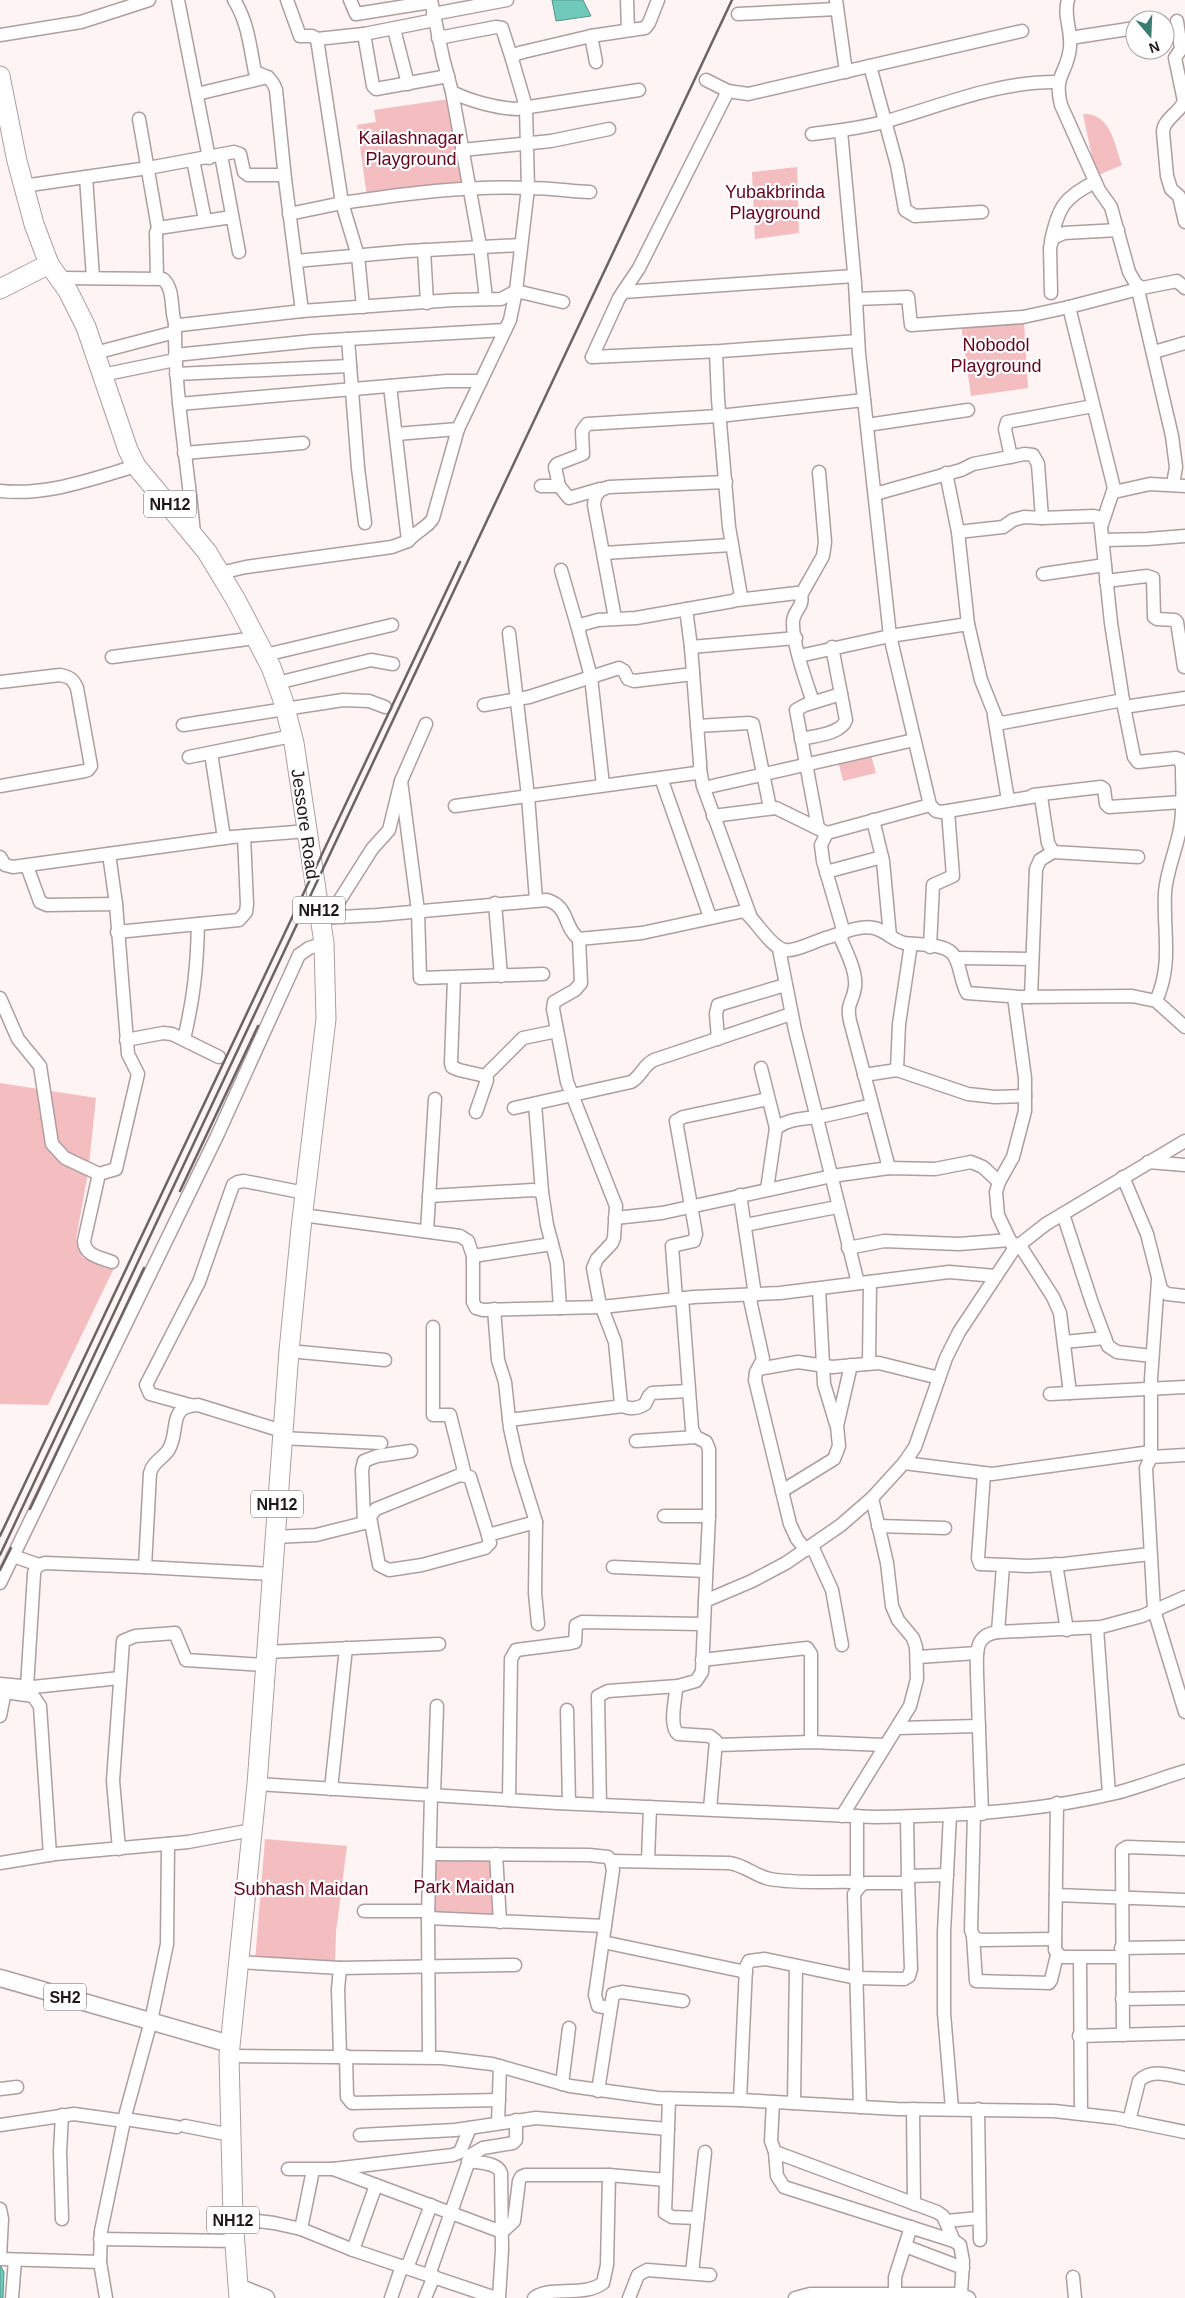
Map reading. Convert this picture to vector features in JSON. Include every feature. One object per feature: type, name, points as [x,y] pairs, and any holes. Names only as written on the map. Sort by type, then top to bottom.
[{"type":"highway","name":"NH12","points":[[0,76],[6,139],[34,224],[54,271],[77,305],[120,429],[136,466],[194,534],[220,573],[265,655],[277,684],[293,740]]},
{"type":"highway","points":[[0,289],[54,271]]},
{"type":"highway","name":"Jessore Road","points":[[293,740],[308,831],[312,875],[325,917],[326,1019],[305,1193]]},
{"type":"highway","name":"NH12","points":[[238,2293],[233,2218],[229,2050],[257,1784],[282,1434],[305,1193]]},
{"type":"main road","name":"SH2","points":[[0,1978],[151,2021],[229,2050]]},
{"type":"main road","points":[[238,2293],[266,2298]]},
{"type":"street","points":[[0,35],[81,22],[148,0]]},
{"type":"street","points":[[178,0],[197,94],[232,217],[239,252]]},
{"type":"street","points":[[234,0],[241,12],[251,46],[255,72],[268,77],[273,82],[276,90],[289,214],[302,311]]},
{"type":"street","points":[[288,0],[300,36],[312,36],[316,39],[394,29],[433,9]]},
{"type":"street","points":[[350,0],[356,14],[433,9],[507,0]]},
{"type":"street","points":[[627,0],[628,30]]},
{"type":"street","points":[[512,60],[516,54],[591,36],[644,28],[649,23],[658,0]]},
{"type":"street","points":[[1068,0],[1065,9],[1070,48],[1058,82],[1061,104],[1095,182],[1111,207],[1129,272],[1140,289],[1176,458],[1179,485],[1150,484],[1114,492]]},
{"type":"street","points":[[738,14],[836,5],[846,72]]},
{"type":"street","points":[[433,9],[438,38],[452,92],[470,189],[480,246],[486,299]]},
{"type":"street","points":[[1176,21],[1181,49],[1175,58],[1182,78],[1184,101],[1182,106],[1167,121],[1163,127],[1163,132],[1167,176],[1171,189],[1179,196],[1185,222]]},
{"type":"street","points":[[220,573],[246,567],[392,547],[408,541],[417,530],[431,522],[433,518],[458,429],[510,320],[516,291],[528,188],[526,108],[502,28],[496,27],[438,38]]},
{"type":"street","points":[[394,29],[408,84]]},
{"type":"street","points":[[1070,38],[1125,30]]},
{"type":"street","points":[[706,80],[728,91],[748,94],[1022,31]]},
{"type":"street","points":[[364,34],[373,86],[381,89],[448,76]]},
{"type":"street","points":[[591,36],[596,62]]},
{"type":"street","points":[[316,39],[342,204],[358,256],[363,307]]},
{"type":"street","points":[[870,66],[897,165],[905,210],[909,214],[921,216],[982,212]]},
{"type":"street","points":[[197,94],[268,77]]},
{"type":"street","points":[[812,134],[841,131],[885,122],[999,88],[1036,82],[1058,82]]},
{"type":"street","points":[[452,92],[507,109],[526,108],[639,90]]},
{"type":"street","points":[[728,91],[658,233],[623,292],[592,358],[716,352],[858,341]]},
{"type":"street","points":[[139,118],[158,228],[156,233],[156,278]]},
{"type":"street","points":[[462,150],[551,142],[609,129]]},
{"type":"street","points":[[841,131],[858,341],[890,636],[930,805],[936,812],[948,811],[1030,796],[1101,787],[1104,789],[1106,804],[1109,807],[1182,802]]},
{"type":"street","points":[[23,186],[148,168],[234,152],[240,154],[244,172],[248,175],[282,175],[285,179]]},
{"type":"street","points":[[193,160],[205,220]]},
{"type":"street","points":[[86,177],[92,278]]},
{"type":"street","points":[[1051,293],[1051,241],[1055,221],[1063,205],[1078,190],[1095,182]]},
{"type":"street","points":[[289,214],[393,196],[470,189],[528,188],[590,192]]},
{"type":"street","points":[[158,228],[232,217]]},
{"type":"street","points":[[1051,241],[1053,238],[1064,234],[1118,230]]},
{"type":"street","points":[[296,262],[424,250],[520,245]]},
{"type":"street","points":[[424,250],[427,303]]},
{"type":"street","points":[[54,271],[92,278],[156,278],[163,279],[168,283],[175,327],[176,374],[194,534]]},
{"type":"street","points":[[623,292],[854,276]]},
{"type":"street","points":[[856,299],[908,297],[911,326],[1023,317],[1185,278]]},
{"type":"street","points":[[1168,282],[1177,281],[1185,288]]},
{"type":"street","points":[[94,353],[175,327],[302,311],[501,299],[516,291],[563,302]]},
{"type":"street","points":[[1069,307],[1113,481],[1114,492],[1102,524]]},
{"type":"street","points":[[102,375],[175,358],[348,338],[505,330]]},
{"type":"street","points":[[348,338],[365,522]]},
{"type":"street","points":[[1154,352],[1185,343]]},
{"type":"street","points":[[716,352],[719,416],[731,545],[741,592],[738,600]]},
{"type":"street","points":[[176,374],[350,366]]},
{"type":"street","points":[[179,404],[390,386],[481,381]]},
{"type":"street","points":[[390,386],[408,541]]},
{"type":"street","points":[[726,482],[609,487],[569,498],[559,486],[555,467],[561,461],[583,454],[582,431],[587,424],[719,416],[864,400]]},
{"type":"street","points":[[1011,456],[1005,429],[1007,422],[1094,406]]},
{"type":"street","points":[[867,425],[968,410]]},
{"type":"street","points":[[396,434],[458,429]]},
{"type":"street","points":[[184,453],[304,443]]},
{"type":"street","points":[[874,494],[960,470],[973,464],[1011,456],[1033,455],[1036,459],[1042,518]]},
{"type":"street","points":[[0,491],[35,491],[67,487],[136,466]]},
{"type":"street","points":[[813,702],[799,656],[793,619],[802,604],[801,595],[823,556],[825,542],[819,472]]},
{"type":"street","points":[[946,473],[958,532],[968,624],[982,680],[994,716],[1008,800]]},
{"type":"street","points":[[541,486],[559,486]]},
{"type":"street","points":[[600,489],[594,496],[594,505],[615,618]]},
{"type":"street","points":[[958,532],[1003,527],[1013,520],[1024,517],[1094,516],[1100,518],[1104,540],[1106,581],[1123,703],[1136,760],[1145,762],[1182,759],[1183,822],[1168,873],[1165,893],[1167,963],[1163,985],[1156,1002]]},
{"type":"street","points":[[1104,540],[1185,536]]},
{"type":"street","points":[[604,553],[731,545]]},
{"type":"street","points":[[1043,574],[1105,565]]},
{"type":"street","points":[[561,570],[591,677],[603,785]]},
{"type":"street","points":[[1106,581],[1147,576],[1153,578],[1154,617],[1178,622],[1184,667]]},
{"type":"street","points":[[579,632],[580,625],[598,620],[636,618],[738,600],[797,593],[801,595]]},
{"type":"street","points":[[686,609],[703,786],[750,915]]},
{"type":"street","points":[[799,656],[832,647],[890,636],[968,624]]},
{"type":"street","points":[[265,655],[392,625]]},
{"type":"street","points":[[510,633],[528,796],[536,900]]},
{"type":"street","points":[[112,657],[256,638]]},
{"type":"street","points":[[691,647],[796,638]]},
{"type":"street","points":[[801,739],[836,730],[845,724],[846,716],[832,647]]},
{"type":"street","points":[[277,684],[371,660],[394,664]]},
{"type":"street","points":[[484,705],[516,700],[619,668],[624,671],[628,679],[634,681],[693,674]]},
{"type":"street","points":[[0,682],[60,675],[70,677],[78,688],[91,766],[85,771],[0,786]]},
{"type":"street","points":[[841,694],[813,702],[796,710],[806,763],[823,831],[822,844],[826,872],[855,979],[854,992],[848,1006],[848,1014],[889,1168]]},
{"type":"street","points":[[994,716],[1002,723],[1123,703],[1185,698]]},
{"type":"street","points":[[183,725],[343,700],[369,701],[385,707]]},
{"type":"street","points":[[325,917],[372,849],[389,830],[401,781],[426,724]]},
{"type":"street","points":[[697,726],[753,724],[770,808]]},
{"type":"street","points":[[189,757],[293,740]]},
{"type":"street","points":[[703,786],[708,787],[762,773],[914,740]]},
{"type":"street","points":[[211,753],[224,838]]},
{"type":"street","points":[[455,806],[690,774],[700,769]]},
{"type":"street","points":[[661,778],[710,917]]},
{"type":"street","points":[[401,781],[418,911],[420,978],[543,974]]},
{"type":"street","points":[[1030,796],[1041,797],[1048,843],[1053,852]]},
{"type":"street","points":[[713,816],[770,808],[823,831],[930,805]]},
{"type":"street","points":[[930,947],[933,885],[953,876],[948,811]]},
{"type":"street","points":[[873,820],[882,857],[890,936]]},
{"type":"street","points":[[0,857],[6,868],[224,838],[308,831]]},
{"type":"street","points":[[117,932],[239,920],[246,912],[244,836]]},
{"type":"street","points":[[1031,997],[1036,869],[1040,860],[1053,852],[1138,857]]},
{"type":"street","points":[[0,998],[18,1039],[40,1066],[52,1144],[65,1158],[99,1174],[116,1170],[138,1074],[128,1054],[126,1040],[116,904],[109,854]]},
{"type":"street","points":[[826,872],[882,857]]},
{"type":"street","points":[[27,866],[40,902],[47,905],[116,904]]},
{"type":"street","points":[[325,917],[548,900],[557,903],[574,935],[579,939],[642,933],[744,910],[780,948],[787,951],[842,934],[872,928],[884,932],[901,942],[951,952],[956,958],[967,993],[1014,997],[1132,996],[1156,1002],[1185,1026]]},
{"type":"street","points":[[495,903],[501,976]]},
{"type":"street","points":[[184,1039],[196,981],[198,924]]},
{"type":"street","points":[[579,939],[581,983],[575,990],[554,1002],[557,1031],[571,1097],[616,1206],[612,1243],[597,1259],[593,1268],[602,1307],[615,1342],[621,1404],[623,1406]]},
{"type":"street","points":[[0,1583],[217,1136],[299,955],[309,948],[324,943]]},
{"type":"street","points":[[897,1070],[900,1024],[911,944]]},
{"type":"street","points":[[780,948],[791,1014],[832,1176],[837,1207],[848,1248],[864,1283],[869,1362]]},
{"type":"street","points":[[956,958],[1032,959]]},
{"type":"street","points":[[454,978],[452,1067],[485,1076]]},
{"type":"street","points":[[718,1038],[716,1014],[718,1005],[785,985]]},
{"type":"street","points":[[1014,997],[1023,1063],[1025,1111],[1015,1149],[996,1192],[998,1215],[1014,1244],[1057,1305],[1064,1342],[1070,1393]]},
{"type":"street","points":[[514,1108],[571,1097],[631,1082],[638,1077],[643,1067],[654,1060],[791,1014]]},
{"type":"street","points":[[485,1076],[523,1038],[557,1031]]},
{"type":"street","points":[[126,1040],[163,1033],[172,1034],[219,1057]]},
{"type":"street","points":[[761,1068],[776,1128],[767,1189]]},
{"type":"street","points":[[864,1075],[897,1070],[968,1094],[995,1097],[1025,1096]]},
{"type":"street","points":[[476,1112],[487,1080],[485,1076]]},
{"type":"street","points":[[427,1231],[435,1099]]},
{"type":"street","points":[[600,1805],[598,1696],[608,1691],[678,1686],[696,1682],[702,1672],[709,1516],[708,1444],[696,1437],[692,1429],[672,1246],[694,1241],[696,1238],[676,1121],[683,1117],[768,1099]]},
{"type":"street","points":[[535,1104],[542,1192],[547,1225],[557,1263],[560,1308]]},
{"type":"street","points":[[776,1128],[790,1120],[816,1117],[872,1105]]},
{"type":"street","points":[[705,1601],[761,1577],[809,1548],[872,1498],[904,1463],[915,1447],[939,1378],[959,1332],[996,1276],[1014,1244],[1122,1177],[1185,1141]]},
{"type":"street","points":[[615,1218],[653,1215],[832,1176],[889,1168],[935,1169],[972,1162],[983,1167],[999,1182]]},
{"type":"street","points":[[1148,1162],[1185,1165]]},
{"type":"street","points":[[99,1174],[84,1241],[85,1248],[88,1253],[112,1262]]},
{"type":"street","points":[[1122,1177],[1148,1234],[1161,1289],[1167,1294],[1185,1296]]},
{"type":"street","points":[[305,1193],[244,1181],[233,1185],[199,1282],[146,1385],[147,1391],[150,1394],[190,1405],[198,1405],[282,1434],[381,1443]]},
{"type":"street","points":[[429,1196],[533,1190],[542,1192]]},
{"type":"street","points":[[740,1196],[752,1295],[763,1359],[755,1380],[793,1533],[809,1548],[829,1582],[842,1644]]},
{"type":"street","points":[[744,1225],[837,1207]]},
{"type":"street","points":[[1063,1214],[1108,1346],[1117,1352],[1152,1356]]},
{"type":"street","points":[[302,1215],[460,1236],[468,1241],[473,1256],[472,1302],[476,1308],[602,1307],[679,1298],[752,1295],[819,1289],[949,1272],[996,1276]]},
{"type":"street","points":[[848,1248],[884,1241],[1014,1244]]},
{"type":"street","points":[[473,1256],[552,1244]]},
{"type":"street","points":[[1158,1280],[1152,1356],[1151,1455],[1146,1468],[1150,1554],[1154,1610],[1179,1673],[1185,1712]]},
{"type":"street","points":[[782,1491],[834,1459],[839,1446],[837,1426],[824,1384],[825,1367],[819,1289]]},
{"type":"street","points":[[494,1309],[498,1360],[505,1382],[516,1458],[536,1522],[535,1593],[538,1624]]},
{"type":"street","points":[[275,1537],[316,1535],[367,1520],[376,1509],[460,1475],[464,1471],[450,1415],[433,1415],[433,1326]]},
{"type":"street","points":[[1064,1342],[1105,1338]]},
{"type":"street","points":[[289,1351],[385,1360]]},
{"type":"street","points":[[758,1369],[798,1362],[825,1367],[869,1362],[890,1365],[939,1378]]},
{"type":"street","points":[[837,1426],[852,1365]]},
{"type":"street","points":[[1050,1394],[1185,1387]]},
{"type":"street","points":[[509,1420],[623,1406],[628,1408],[643,1406],[652,1393],[688,1391]]},
{"type":"street","points":[[145,1567],[152,1468],[171,1446],[178,1415],[182,1408],[190,1405]]},
{"type":"street","points":[[636,1441],[696,1437]]},
{"type":"street","points":[[410,1451],[377,1456],[364,1461],[362,1470],[367,1520],[379,1565],[389,1570],[422,1565],[485,1548],[490,1544],[470,1477],[460,1475]]},
{"type":"street","points":[[904,1463],[984,1474],[1151,1455],[1185,1455]]},
{"type":"street","points":[[984,1474],[978,1561],[983,1565],[1056,1564],[1150,1554]]},
{"type":"street","points":[[842,1816],[884,1745],[897,1728],[915,1693],[918,1657],[913,1638],[898,1620],[892,1606],[889,1577],[872,1498]]},
{"type":"street","points":[[664,1516],[709,1516]]},
{"type":"street","points":[[488,1535],[536,1522]]},
{"type":"street","points":[[878,1526],[945,1528]]},
{"type":"street","points":[[13,1556],[39,1565],[145,1567],[272,1574]]},
{"type":"street","points":[[1056,1564],[1067,1630]]},
{"type":"street","points":[[27,1687],[34,1569],[39,1565]]},
{"type":"street","points":[[998,1632],[1003,1566]]},
{"type":"street","points":[[613,1567],[706,1572]]},
{"type":"street","points":[[1057,1803],[1057,1955],[1051,1980],[1048,1983],[976,1980],[973,1936],[978,1814],[979,1726],[977,1653],[981,1639],[987,1633],[1097,1628],[1126,1621],[1185,1598]]},
{"type":"street","points":[[509,1800],[511,1659],[516,1650],[575,1642],[577,1638],[576,1625],[582,1622],[703,1624]]},
{"type":"street","points":[[1097,1628],[1109,1794]]},
{"type":"street","points":[[119,1849],[113,1781],[122,1641],[135,1636],[175,1633],[178,1636],[183,1658],[189,1662],[266,1658],[346,1648],[440,1644]]},
{"type":"street","points":[[331,1789],[346,1648]]},
{"type":"street","points":[[702,1660],[807,1648],[811,1654],[811,1742]]},
{"type":"street","points":[[918,1657],[977,1653]]},
{"type":"street","points":[[4,1687],[27,1687],[120,1678]]},
{"type":"street","points":[[678,1686],[676,1690],[674,1724],[676,1732],[678,1734],[710,1736],[716,1741],[710,1809]]},
{"type":"street","points":[[0,1716],[4,1687]]},
{"type":"street","points":[[4,1687],[33,1696],[40,1706],[50,1855]]},
{"type":"street","points":[[429,2057],[428,1915],[437,1706]]},
{"type":"street","points":[[567,1710],[569,1803]]},
{"type":"street","points":[[897,1728],[979,1726]]},
{"type":"street","points":[[717,1745],[811,1742],[884,1745]]},
{"type":"street","points":[[257,1784],[600,1805],[842,1816],[908,1817],[978,1814],[1057,1803],[1109,1794],[1185,1772]]},
{"type":"street","points":[[648,1861],[650,1807]]},
{"type":"street","points":[[950,1815],[944,1932],[944,2013],[952,2109]]},
{"type":"street","points":[[857,1816],[857,1885],[854,1894],[860,2107]]},
{"type":"street","points":[[740,2100],[746,1972],[749,1961],[756,1960],[796,1966],[856,1978],[898,1980],[909,1976],[911,1969],[908,1817]]},
{"type":"street","points":[[0,1863],[50,1855],[168,1844],[252,1830]]},
{"type":"street","points":[[106,2298],[100,2262],[100,2239],[124,2120],[151,2021],[167,1944],[168,1844]]},
{"type":"street","points":[[1123,2034],[1121,1953],[1122,1850],[1126,1847],[1185,1849]]},
{"type":"street","points":[[430,1854],[589,1855],[608,1857],[611,1860],[730,1863],[746,1867],[758,1875],[775,1880],[857,1885],[866,1883],[902,1883],[908,1878],[947,1875]]},
{"type":"street","points":[[496,1854],[500,1922]]},
{"type":"street","points":[[610,2008],[598,2006],[596,2001],[613,1870],[611,1860]]},
{"type":"street","points":[[1056,1895],[1185,1900]]},
{"type":"street","points":[[364,1911],[500,1922],[605,1926]]},
{"type":"street","points":[[973,1936],[976,1940],[1056,1939]]},
{"type":"street","points":[[603,1942],[746,1972]]},
{"type":"street","points":[[1057,1955],[1080,1958],[1185,1947]]},
{"type":"street","points":[[1080,1958],[1081,2114]]},
{"type":"street","points":[[238,1962],[340,1968],[515,1965]]},
{"type":"street","points":[[794,2103],[796,1966]]},
{"type":"street","points":[[340,1968],[338,1989],[343,2056],[347,2097],[352,2103],[499,2100]]},
{"type":"street","points":[[598,2091],[611,1997],[616,1992],[682,2001]]},
{"type":"street","points":[[1122,1999],[1185,1998]]},
{"type":"street","points":[[562,2084],[569,2028]]},
{"type":"street","points":[[1079,2036],[1185,2033]]},
{"type":"street","points":[[229,2050],[343,2056],[429,2057],[500,2066],[562,2084],[598,2091],[669,2099],[740,2100],[913,2109],[1054,2111],[1129,2121],[1185,2132]]},
{"type":"street","points":[[498,2123],[500,2066]]},
{"type":"street","points":[[1129,2121],[1139,2081],[1143,2076],[1152,2073],[1185,2078]]},
{"type":"street","points":[[0,2089],[17,2087]]},
{"type":"street","points":[[669,2099],[665,2213],[668,2216],[698,2218]]},
{"type":"street","points":[[773,2102],[771,2141],[775,2152],[777,2176],[784,2187],[954,2241]]},
{"type":"street","points":[[913,2109],[914,2204]]},
{"type":"street","points":[[978,2109],[980,2240]]},
{"type":"street","points":[[62,2115],[60,2152],[62,2220]]},
{"type":"street","points":[[0,2125],[62,2115],[85,2115],[231,2134]]},
{"type":"street","points":[[360,2135],[470,2128],[536,2118],[668,2129]]},
{"type":"street","points":[[425,2298],[450,2212],[468,2161],[475,2151],[513,2144],[516,2140],[516,2120]]},
{"type":"street","points":[[288,2169],[333,2169],[453,2155],[460,2152],[470,2128]]},
{"type":"street","points":[[692,2273],[706,2152]]},
{"type":"street","points":[[775,2152],[937,2212],[943,2216],[954,2241],[962,2249],[965,2296],[810,2294],[796,2298]]},
{"type":"street","points":[[233,2218],[274,2223],[301,2229],[353,2250],[497,2298],[502,2232],[502,2179],[499,2169],[489,2164],[468,2161]]},
{"type":"street","points":[[333,2169],[502,2232]]},
{"type":"street","points":[[301,2229],[312,2170]]},
{"type":"street","points":[[502,2232],[514,2221],[521,2177],[531,2175],[609,2175],[666,2180]]},
{"type":"street","points":[[534,2298],[543,2294],[591,2291],[603,2283],[607,2265],[609,2175]]},
{"type":"street","points":[[353,2250],[376,2185]]},
{"type":"street","points":[[392,2298],[431,2205]]},
{"type":"street","points":[[0,2210],[2,2219],[0,2258],[100,2262]]},
{"type":"street","points":[[946,2221],[980,2218]]},
{"type":"street","points":[[894,2296],[894,2277],[911,2227]]},
{"type":"street","points":[[100,2239],[235,2241]]},
{"type":"street","points":[[905,2246],[963,2268]]},
{"type":"street","points":[[12,2298],[15,2260]]},
{"type":"street","points":[[629,2298],[638,2275],[646,2270],[710,2274]]},
{"type":"street","points":[[1072,2277],[1075,2298]]},
{"type":"green space","name":"Kailashnagar Playground","points":[[449,99],[465,185],[367,197],[357,125],[376,122],[374,110]]},
{"type":"green space","points":[[1083,114],[1092,115],[1106,124],[1114,139],[1122,165],[1096,176]]},
{"type":"green space","name":"Yubakbrinda Playground","points":[[797,167],[799,233],[755,239],[752,172]]},
{"type":"green space","name":"Nobodol Playground","points":[[1024,322],[1028,388],[971,396],[961,324]]},
{"type":"green space","points":[[870,751],[876,773],[843,781],[837,757]]},
{"type":"green space","points":[[0,1083],[96,1098],[88,1173],[76,1239],[82,1257],[113,1270],[48,1405],[0,1404]]},
{"type":"green space","name":"Subhash Maidan","points":[[265,1839],[347,1846],[336,1932],[335,1966],[255,1961]]},
{"type":"green space","name":"Park Maidan","points":[[494,1856],[495,1917],[433,1917],[433,1857]]},
{"type":"shaded area","points":[[552,0],[583,0],[591,16],[556,21]]},
{"type":"shaded area","points":[[0,2265],[4,2272],[3,2298],[0,2298]]},
{"type":"railway","points":[[0,1555],[732,0]]},
{"type":"railway","points":[[0,1536],[460,562]]},
{"type":"railway","points":[[180,1191],[258,1026]]},
{"type":"railway","points":[[30,1509],[144,1268]]},
{"type":"railway","points":[[0,1570],[11,1548]]}]
